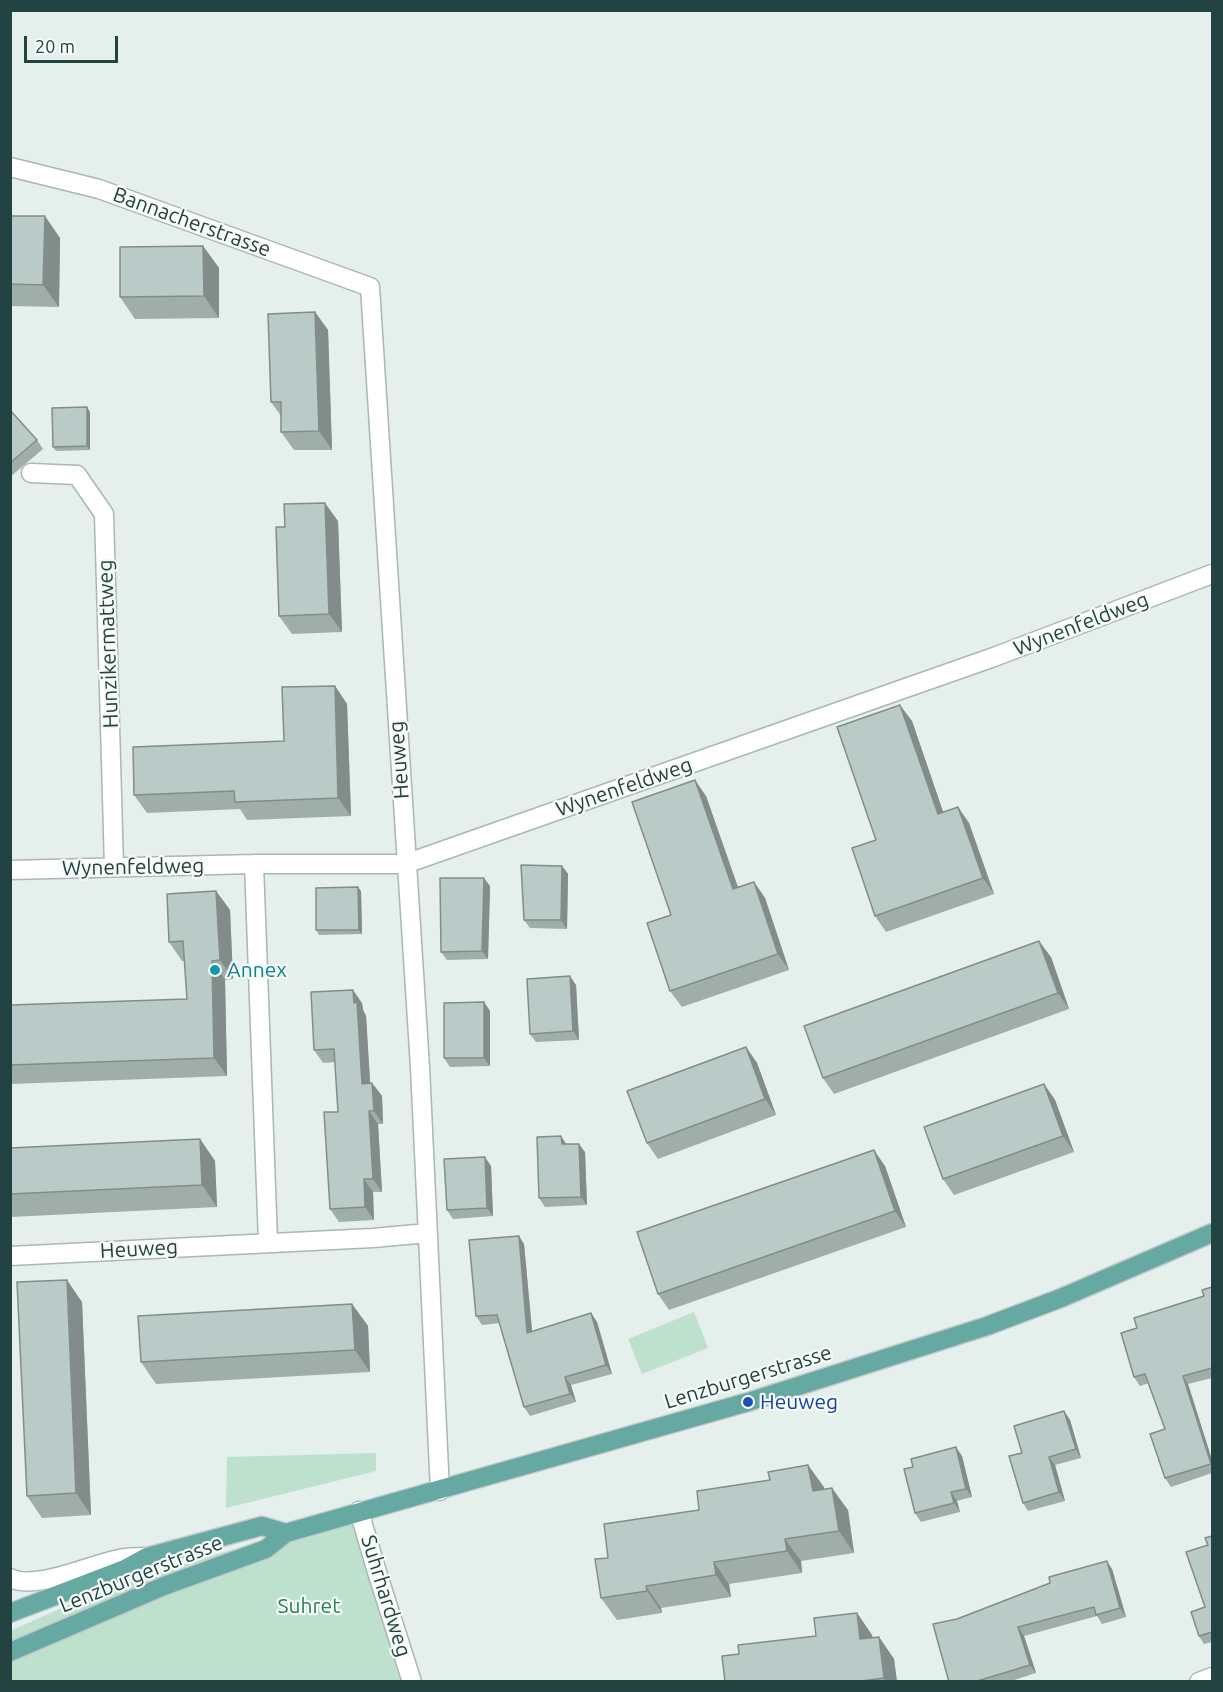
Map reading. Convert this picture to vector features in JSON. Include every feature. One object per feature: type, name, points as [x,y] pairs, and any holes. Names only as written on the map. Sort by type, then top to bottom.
[{"type":"main road","name":"Lenzburgerstrasse","points":[[10,1652],[164,1586],[266,1549],[286,1533],[748,1402],[987,1326],[1061,1298],[1212,1233]]},
{"type":"main road","name":"Lenzburgerstrasse","points":[[10,1613],[125,1569],[147,1557],[262,1526],[286,1533]]},
{"type":"street","name":"Bannacherstrasse","points":[[10,167],[99,189],[370,287]]},
{"type":"street","name":"Heuweg","points":[[370,287],[405,864],[420,1067],[440,1491]]},
{"type":"street","name":"Hunzikermattweg","points":[[31,473],[77,475],[104,514],[114,867]]},
{"type":"street","name":"Wynenfeldweg","points":[[10,870],[254,864],[405,864],[994,657],[1212,574]]},
{"type":"street","points":[[254,864],[268,1242]]},
{"type":"street","name":"Heuweg","points":[[10,1256],[373,1238],[428,1233]]},
{"type":"street","name":"Suhrhardweg","points":[[359,1511],[412,1682]]},
{"type":"street","points":[[10,1578],[40,1581],[120,1558],[147,1557]]},
{"type":"street","points":[[1199,1682],[1212,1677]]},
{"type":"green space","points":[[694,1312],[708,1348],[642,1374],[628,1339]]},
{"type":"green space","points":[[376,1453],[376,1471],[226,1508],[227,1457]]},
{"type":"green space","name":"Suhret","points":[[359,1511],[412,1681],[11,1681],[10,1631],[73,1603],[149,1575]]},
{"type":"building","points":[[10,216],[45,216],[43,285],[10,284]]},
{"type":"building","points":[[203,246],[204,296],[120,297],[120,247]]},
{"type":"building","points":[[315,312],[319,431],[281,432],[281,402],[271,402],[268,314]]},
{"type":"building","points":[[87,407],[87,446],[53,447],[52,408]]},
{"type":"building","points":[[10,410],[37,440],[10,463]]},
{"type":"building","points":[[325,503],[329,614],[279,616],[276,527],[285,527],[284,504]]},
{"type":"building","points":[[335,686],[338,798],[235,802],[234,791],[134,795],[133,747],[284,741],[282,687]]},
{"type":"building","points":[[900,705],[938,814],[958,807],[983,878],[875,916],[852,848],[876,840],[837,727]]},
{"type":"building","points":[[695,780],[733,889],[754,882],[778,954],[670,991],[647,923],[671,915],[632,802]]},
{"type":"building","points":[[521,865],[562,866],[561,920],[524,920]]},
{"type":"building","points":[[440,878],[484,878],[482,951],[441,952]]},
{"type":"building","points":[[358,887],[359,930],[316,930],[316,888]]},
{"type":"building","points":[[216,891],[220,960],[212,961],[214,1058],[10,1065],[10,1005],[187,999],[183,941],[169,942],[167,894]]},
{"type":"building","points":[[1039,941],[1058,993],[823,1078],[804,1026]]},
{"type":"building","points":[[570,976],[573,1031],[530,1034],[527,979]]},
{"type":"building","points":[[353,990],[354,1003],[357,1002],[362,1084],[372,1083],[374,1111],[369,1111],[373,1179],[364,1179],[365,1207],[330,1209],[324,1112],[338,1112],[334,1049],[314,1050],[311,992]]},
{"type":"building","points":[[484,1002],[484,1058],[444,1058],[444,1003]]},
{"type":"building","points":[[746,1047],[765,1099],[647,1143],[627,1091]]},
{"type":"building","points":[[1044,1084],[1063,1136],[943,1179],[924,1127]]},
{"type":"building","points":[[561,1136],[562,1144],[579,1144],[581,1197],[539,1198],[537,1137]]},
{"type":"building","points":[[200,1139],[202,1185],[10,1194],[10,1148]]},
{"type":"building","points":[[874,1150],[895,1211],[658,1294],[637,1232]]},
{"type":"building","points":[[485,1157],[487,1208],[447,1210],[444,1159]]},
{"type":"building","points":[[519,1236],[527,1333],[591,1313],[606,1365],[565,1377],[570,1394],[524,1407],[497,1315],[476,1316],[469,1240]]},
{"type":"building","points":[[67,1280],[76,1493],[27,1496],[17,1282]]},
{"type":"building","points":[[1212,1287],[1212,1368],[1183,1376],[1211,1464],[1165,1478],[1150,1434],[1165,1429],[1145,1374],[1134,1377],[1121,1333],[1137,1328],[1134,1318],[1204,1296],[1202,1290]]},
{"type":"building","points":[[352,1304],[355,1350],[141,1362],[138,1316]]},
{"type":"building","points":[[1064,1411],[1076,1449],[1049,1457],[1059,1492],[1023,1503],[1009,1456],[1022,1453],[1014,1426]]},
{"type":"building","points":[[956,1447],[966,1489],[951,1492],[954,1503],[915,1513],[904,1469],[913,1467],[911,1459]]},
{"type":"building","points":[[808,1465],[813,1491],[832,1488],[839,1531],[785,1539],[787,1551],[714,1562],[716,1575],[646,1586],[647,1591],[601,1598],[595,1559],[608,1558],[604,1524],[699,1510],[697,1491],[770,1480],[768,1472]]},
{"type":"building","points":[[1212,1536],[1212,1632],[1199,1636],[1191,1612],[1205,1607],[1186,1552],[1208,1545],[1205,1538]]},
{"type":"building","points":[[1107,1561],[1120,1608],[1096,1615],[1094,1607],[1018,1627],[1030,1665],[974,1682],[949,1682],[933,1624],[957,1619],[1050,1583],[1049,1577]]},
{"type":"building","points":[[857,1613],[860,1639],[879,1637],[884,1678],[854,1682],[725,1682],[722,1656],[739,1654],[738,1645],[816,1636],[814,1618]]},
{"type":"place","name":"Annex","points":[[215,970]]},
{"type":"place","name":"Heuweg","points":[[748,1402]]}]
